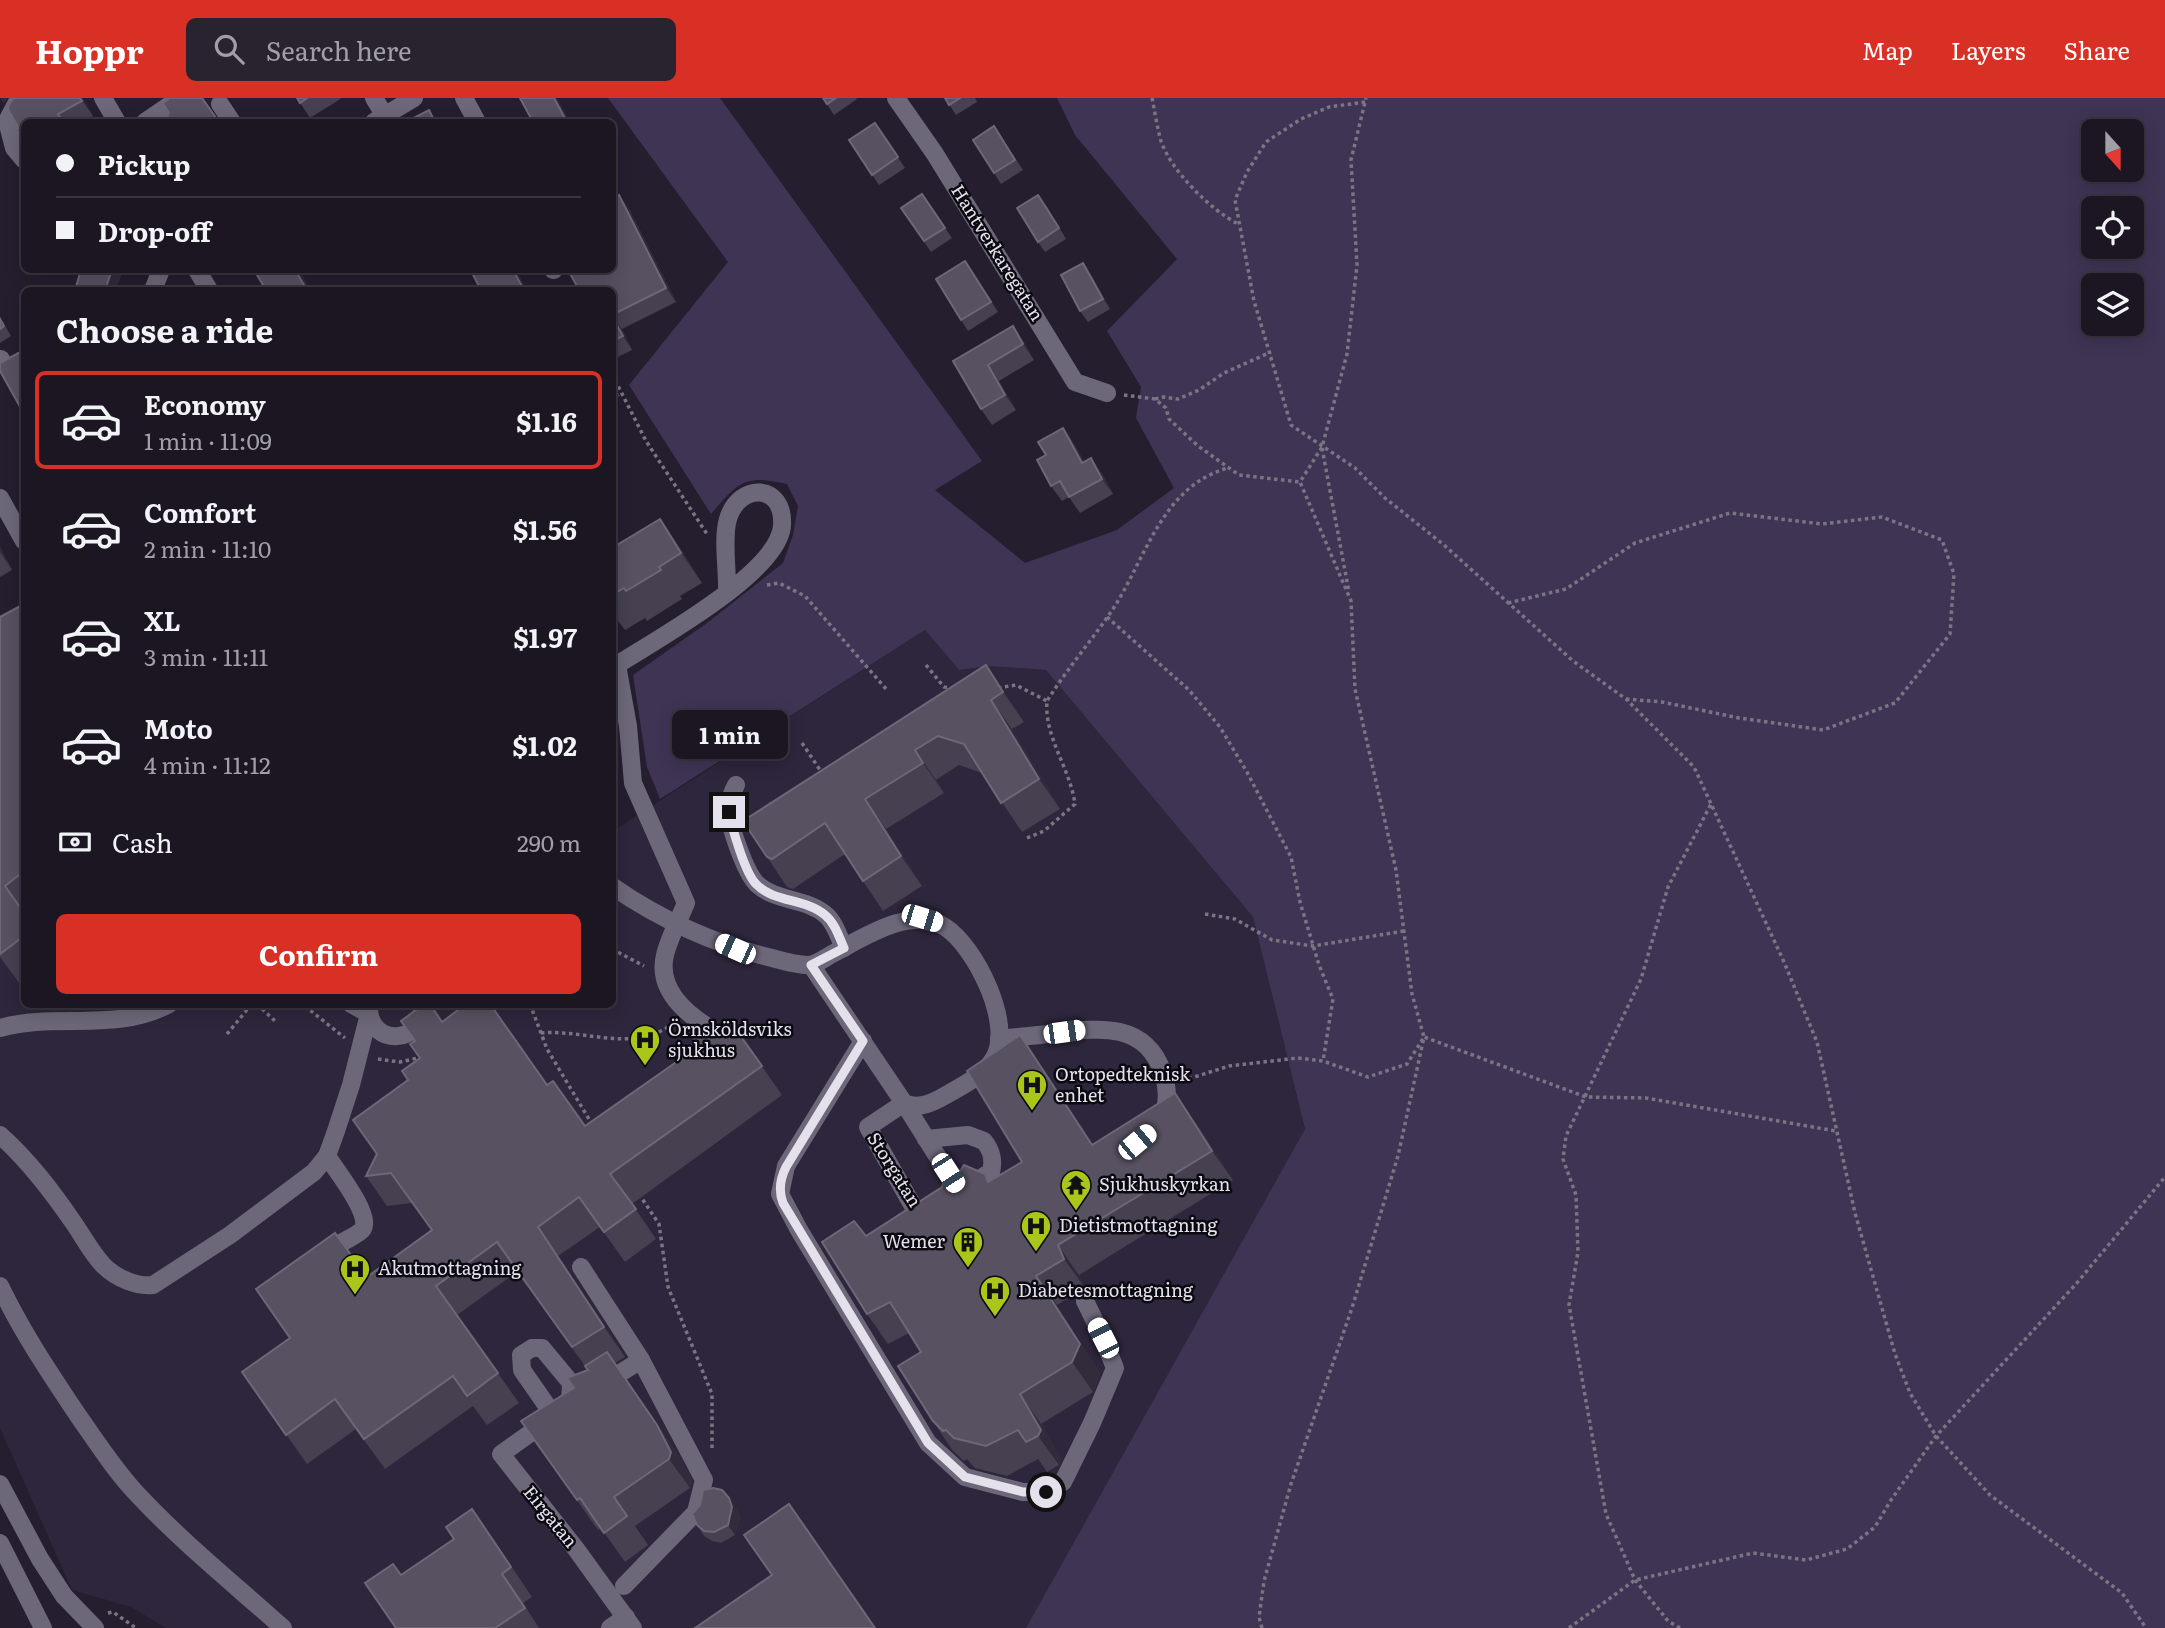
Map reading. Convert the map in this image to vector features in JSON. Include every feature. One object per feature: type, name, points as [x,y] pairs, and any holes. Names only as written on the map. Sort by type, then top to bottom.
[{"type":"street","points":[[21,156],[14,148],[7,121],[16,104],[24,98]]},
{"type":"street","points":[[103,98],[115,119]]},
{"type":"street","points":[[149,119],[180,98]]},
{"type":"street","points":[[374,98],[380,119],[414,98]]},
{"type":"street","points":[[464,98],[475,119]]},
{"type":"street","name":"Hantverkaregatan","points":[[896,98],[942,164],[1075,382],[1107,393]]},
{"type":"street","points":[[220,104],[230,119]]},
{"type":"street","points":[[616,665],[727,593],[774,550],[780,536],[781,510],[776,500],[766,492],[755,492],[740,499],[728,517],[725,543],[727,593]]},
{"type":"street","points":[[0,498],[21,536]]},
{"type":"street","points":[[616,671],[628,726],[633,783],[685,903],[664,957],[665,977],[671,994],[686,1013],[708,1027]]},
{"type":"street","points":[[736,785],[730,796],[731,826],[755,883],[773,895],[810,906],[826,915],[844,948]]},
{"type":"street","points":[[616,889],[678,923],[735,949],[811,965],[900,921],[922,918],[946,927],[966,948],[983,977],[995,1004],[999,1039],[1098,1028],[1129,1034],[1149,1049],[1159,1062],[1165,1079],[1167,1098],[1163,1115],[1146,1134]]},
{"type":"street","points":[[811,965],[960,1191]]},
{"type":"street","points":[[0,1028],[46,1012],[82,1022],[124,1020],[163,1008]]},
{"type":"street","points":[[369,1009],[378,1030],[395,1037],[404,1036],[418,1025],[422,1008]]},
{"type":"street","points":[[0,1135],[43,1179],[104,1266],[120,1278],[146,1286],[153,1285],[272,1204],[314,1172],[327,1156],[351,1086],[369,1009]]},
{"type":"street","name":"Storgatan","points":[[926,1139],[968,1135],[984,1141],[993,1163],[991,1172],[918,1213],[868,1127],[904,1103],[911,1106],[931,1103],[984,1071],[994,1058],[999,1039]]},
{"type":"street","points":[[863,1041],[786,1167],[779,1194],[928,1443],[965,1477],[1023,1492],[1046,1492],[1063,1482],[1115,1368],[1084,1301]]},
{"type":"street","points":[[327,1156],[362,1209],[366,1221],[363,1229],[338,1245]]},
{"type":"street","points":[[581,1267],[641,1360],[704,1480],[695,1512],[624,1586]]},
{"type":"street","points":[[0,1286],[19,1326],[35,1351],[135,1492],[171,1529],[283,1628]]},
{"type":"street","points":[[554,1416],[522,1370],[521,1355],[532,1348],[542,1348],[582,1397]]},
{"type":"street","name":"Eirgatan","points":[[610,1628],[630,1623],[501,1454],[582,1397],[641,1360]]},
{"type":"street","points":[[0,1484],[40,1559],[64,1596],[95,1628]]},
{"type":"street","points":[[0,1543],[43,1628]]},
{"type":"path","points":[[1152,98],[1162,143],[1181,173],[1201,197],[1222,215],[1239,224]]},
{"type":"path","points":[[1300,482],[1322,447],[1347,354],[1357,265],[1350,160],[1365,100],[1329,107],[1301,119],[1266,142],[1247,172],[1235,200],[1254,300],[1291,425],[1322,447],[1355,468],[1385,498],[1444,545],[1573,661],[1626,699],[1694,767],[1784,962],[1817,1042],[1855,1213],[1895,1354],[1910,1393],[1936,1436],[1990,1495],[2122,1593],[2146,1628]]},
{"type":"path","points":[[1107,393],[1178,399],[1199,390],[1224,373],[1270,352]]},
{"type":"path","points":[[616,382],[660,465],[713,544],[725,543]]},
{"type":"path","points":[[1155,399],[1166,408],[1169,419],[1198,446],[1239,475],[1300,482]]},
{"type":"path","points":[[1262,1628],[1259,1617],[1264,1581],[1291,1484],[1352,1308],[1398,1156],[1424,1037],[1412,994],[1396,870],[1355,689],[1350,601],[1322,447]]},
{"type":"path","points":[[1027,838],[1044,831],[1075,803],[1072,785],[1059,757],[1046,716],[1047,701],[1107,617],[1140,562],[1150,535],[1170,509],[1189,489],[1214,472],[1228,468]]},
{"type":"path","points":[[1300,482],[1350,601]]},
{"type":"path","points":[[1508,603],[1566,589],[1635,543],[1730,513],[1822,524],[1882,516],[1942,540],[1954,574],[1950,634],[1895,703],[1823,730],[1739,718],[1662,702],[1626,699]]},
{"type":"path","points":[[766,586],[779,583],[805,596],[887,690]]},
{"type":"path","points":[[1107,617],[1189,690],[1220,727],[1291,857],[1313,946],[1333,999],[1323,1061]]},
{"type":"path","points":[[926,665],[944,687],[956,688]]},
{"type":"path","points":[[992,689],[1016,685],[1047,701]]},
{"type":"path","points":[[802,743],[822,775]]},
{"type":"path","points":[[1680,1628],[1668,1621],[1635,1580],[1605,1514],[1570,1304],[1578,1252],[1576,1195],[1563,1159],[1566,1136],[1641,979],[1668,887],[1711,804]]},
{"type":"path","points":[[1205,914],[1235,919],[1272,940],[1313,946],[1404,931]]},
{"type":"path","points":[[616,951],[665,977]]},
{"type":"path","points":[[227,1034],[246,1008]]},
{"type":"path","points":[[261,1008],[276,1022]]},
{"type":"path","points":[[532,1008],[547,1049],[593,1126]]},
{"type":"path","points":[[541,1033],[555,1031],[602,1039],[632,1039],[664,1030],[686,1013]]},
{"type":"path","points":[[1424,1037],[1586,1097],[1646,1098],[1836,1131]]},
{"type":"path","points":[[1167,1098],[1179,1082],[1229,1066],[1298,1058],[1323,1061],[1368,1077],[1407,1064],[1424,1037]]},
{"type":"path","points":[[1569,1628],[1635,1580],[1754,1553],[1806,1560],[1847,1549],[1875,1527],[1936,1436],[2076,1284],[2165,1177]]},
{"type":"path","points":[[636,1191],[659,1224],[668,1287],[712,1394],[712,1461],[704,1480]]},
{"type":"shaded area","points":[[608,98],[720,98],[982,461],[935,490],[1025,563],[1117,530],[1174,488],[1136,418],[1141,387],[1107,331],[1177,259],[1075,135],[1057,98],[2165,98],[2165,1628],[1026,1628],[1305,1129],[1253,917],[1046,670],[990,666],[959,670],[925,630],[660,799],[647,767],[633,675],[707,623],[783,563],[793,535],[798,506],[787,484],[761,480],[736,488],[711,514],[629,385],[728,262]]},
{"type":"shaded area","name":"Örnsköldsviks sjukhus","points":[[925,630],[959,670],[990,666],[1046,670],[1253,917],[1305,1129],[1026,1628],[166,1628],[131,1607],[72,1590],[0,1428],[0,647],[21,637],[21,1008],[616,1008],[616,829]]},
{"type":"building","points":[[13,98],[80,98],[82,101],[58,114],[61,119],[21,119],[21,132],[8,107]]},
{"type":"building","points":[[170,98],[202,98],[217,119],[170,119],[163,103]]},
{"type":"building","points":[[520,98],[554,98],[565,119],[531,119]]},
{"type":"building","points":[[823,98],[836,98],[827,104]]},
{"type":"building","points":[[945,98],[960,98],[949,105]]},
{"type":"building","points":[[429,110],[434,119],[412,119]]},
{"type":"building","points":[[875,123],[898,157],[872,175],[849,140]]},
{"type":"building","points":[[994,126],[1015,160],[994,173],[973,140]]},
{"type":"building","points":[[922,194],[945,228],[924,241],[901,208]]},
{"type":"building","points":[[619,195],[666,288],[616,313],[616,287],[577,287],[570,273],[616,273],[616,197]]},
{"type":"building","points":[[1038,195],[1059,228],[1038,242],[1017,208]]},
{"type":"building","points":[[965,261],[991,302],[961,320],[936,279]]},
{"type":"building","points":[[1083,263],[1103,299],[1080,311],[1061,275]]},
{"type":"building","points":[[80,273],[111,273],[106,287],[76,287]]},
{"type":"building","points":[[256,273],[297,273],[305,287],[264,287]]},
{"type":"building","points":[[472,273],[515,273],[522,287],[479,287]]},
{"type":"building","points":[[616,323],[623,336],[616,339]]},
{"type":"building","points":[[1013,326],[1023,344],[988,365],[1005,395],[981,409],[953,361]]},
{"type":"building","points":[[21,352],[21,409],[0,371],[0,363]]},
{"type":"building","points":[[1063,428],[1082,463],[1091,458],[1102,479],[1069,497],[1060,481],[1051,486],[1037,460],[1046,455],[1038,442]]},
{"type":"building","points":[[660,519],[681,553],[659,567],[661,570],[626,591],[624,588],[616,593],[616,546]]},
{"type":"building","points":[[21,606],[21,873],[5,886],[21,909],[21,938],[0,954],[0,617]]},
{"type":"building","points":[[986,665],[1003,692],[991,700],[1039,779],[1001,803],[964,744],[938,736],[915,750],[923,763],[865,799],[901,856],[863,881],[825,823],[772,859],[767,857],[743,821]]},
{"type":"building","points":[[419,1008],[433,1008],[442,1022],[461,1008],[493,1008],[547,1085],[553,1081],[585,1126],[692,1051],[692,1043],[697,1034],[706,1033],[713,1037],[732,1024],[762,1066],[610,1174],[636,1209],[604,1232],[579,1197],[538,1227],[604,1327],[572,1347],[497,1242],[436,1286],[498,1373],[467,1396],[453,1376],[364,1439],[335,1399],[286,1435],[242,1372],[290,1338],[256,1289],[335,1233],[367,1277],[432,1230],[391,1173],[366,1176],[377,1154],[353,1120],[408,1080],[402,1071],[420,1058],[410,1044],[415,1041],[401,1021]]},
{"type":"building","name":"Wemer","points":[[1020,1035],[1092,1145],[1175,1093],[1212,1151],[1058,1245],[1064,1259],[1036,1276],[1080,1344],[1072,1362],[1020,1394],[1041,1430],[1038,1436],[1026,1442],[1018,1430],[986,1446],[954,1438],[933,1421],[898,1366],[921,1352],[890,1302],[867,1314],[822,1242],[854,1221],[866,1236],[942,1187],[945,1178],[960,1171],[964,1165],[985,1174],[988,1182],[1022,1162],[967,1071]]},
{"type":"building","points":[[607,1352],[657,1425],[671,1452],[669,1459],[614,1497],[627,1516],[604,1533],[521,1421],[574,1388],[567,1378],[588,1370],[585,1366]]},
{"type":"building","points":[[703,1490],[722,1490],[732,1507],[728,1525],[714,1532],[704,1531],[697,1525],[692,1514],[700,1505]]},
{"type":"building","points":[[789,1504],[875,1628],[695,1628],[772,1575],[744,1535]]},
{"type":"building","points":[[472,1509],[511,1567],[502,1574],[525,1608],[495,1628],[396,1628],[365,1583],[393,1564],[401,1575],[454,1539],[446,1527]]},
{"type":"place","name":"Örnsköldsviks sjukhus","points":[[645,1067]]},
{"type":"place","name":"Ortopedteknisk enhet","points":[[1032,1112]]},
{"type":"place","name":"Sjukhuskyrkan","points":[[1076,1212]]},
{"type":"place","name":"Dietistmottagning","points":[[1036,1253]]},
{"type":"place","name":"Wemer","points":[[968,1269]]},
{"type":"place","name":"Akutmottagning","points":[[355,1296]]},
{"type":"place","name":"Diabetesmottagning","points":[[995,1318]]},
{"type":"route","points":[[729,812],[731,826],[755,883],[773,895],[810,906],[826,915],[834,926],[844,948],[811,965],[863,1041],[783,1173],[779,1194],[783,1203],[928,1443],[965,1477],[1023,1492],[1046,1492]]}]
